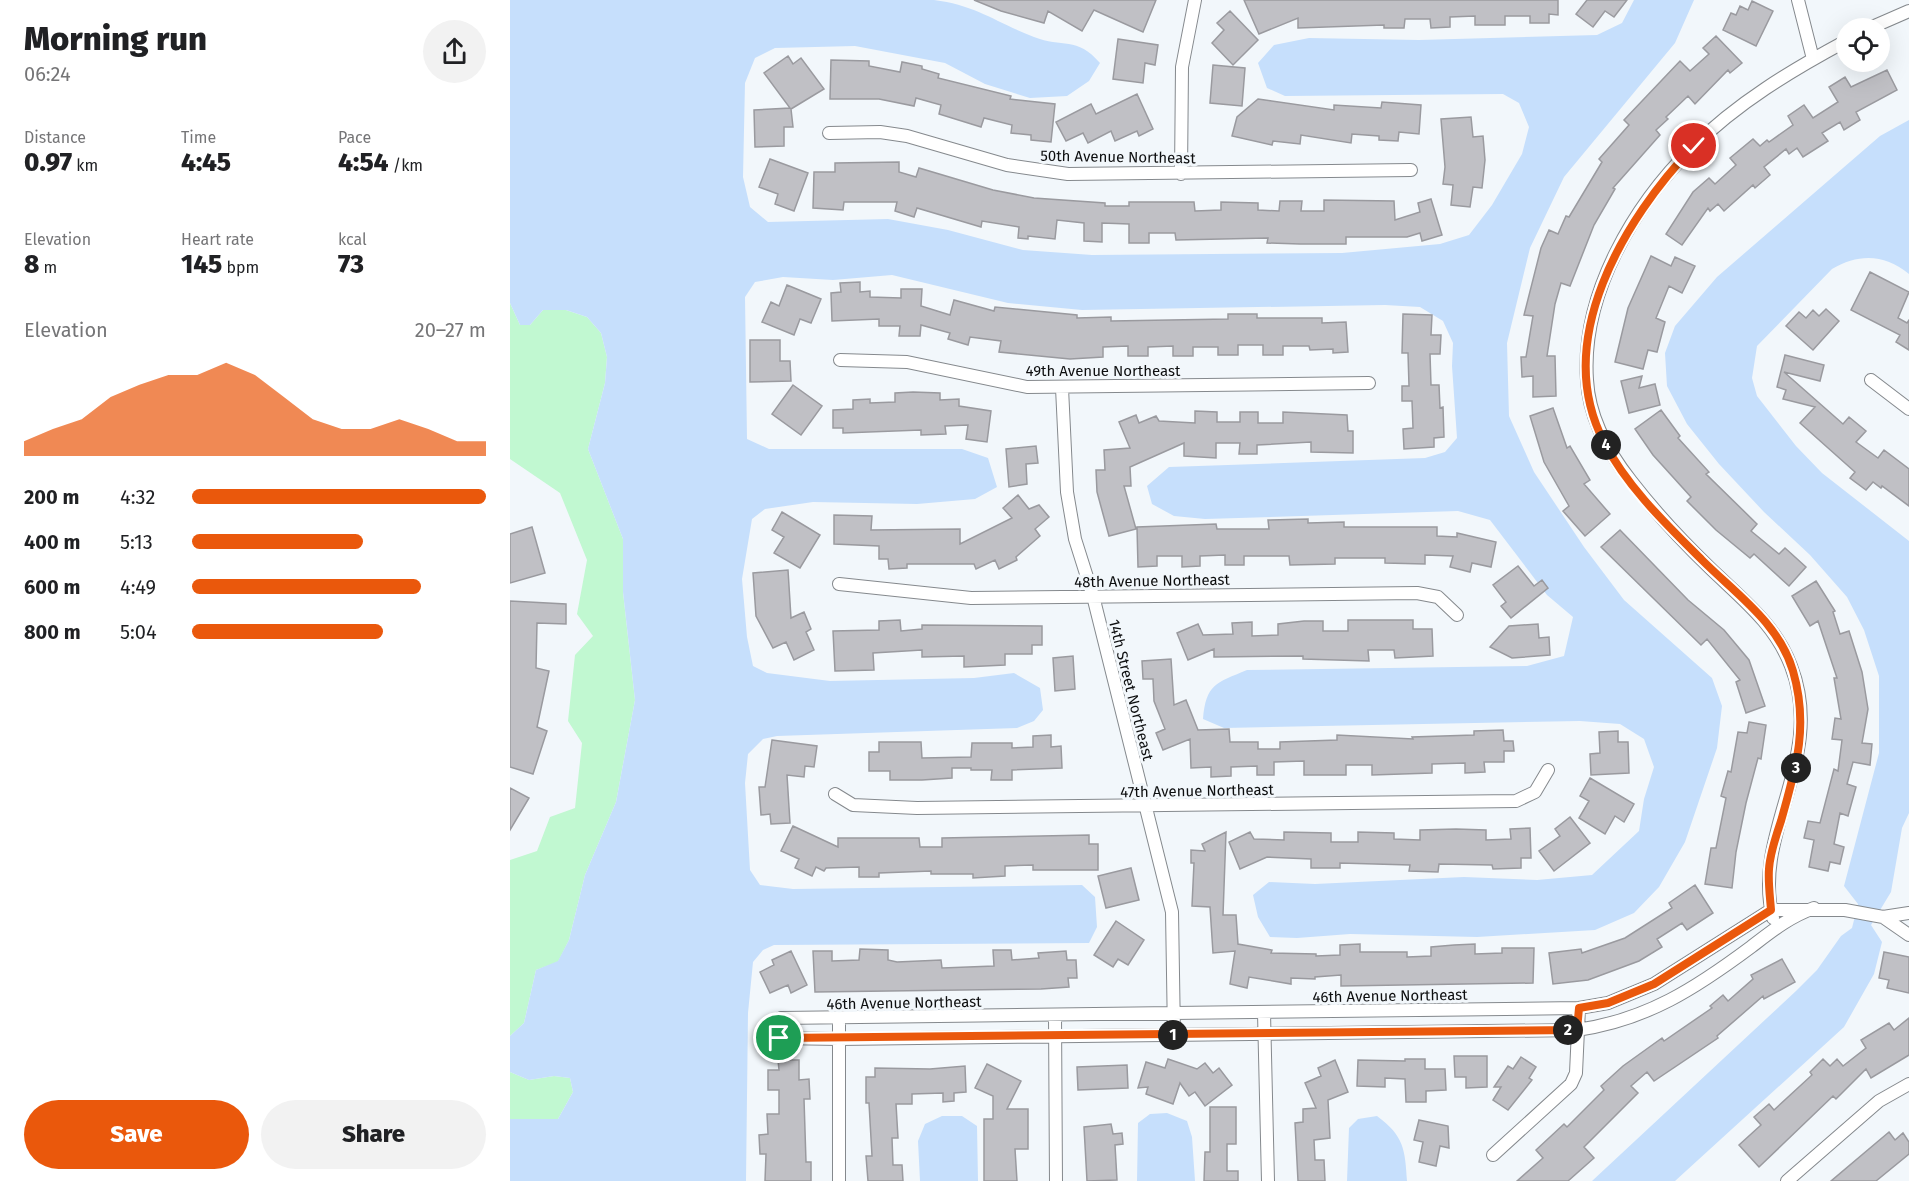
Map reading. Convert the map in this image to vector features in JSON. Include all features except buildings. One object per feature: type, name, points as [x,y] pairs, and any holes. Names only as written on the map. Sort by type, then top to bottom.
[{"type":"street","points":[[1181,174],[1182,67],[1195,0]]},
{"type":"street","points":[[1798,0],[1813,59]]},
{"type":"street","points":[[1890,19],[1909,11]]},
{"type":"street","points":[[1776,928],[1771,910],[1769,869],[1800,748],[1800,712],[1793,669],[1775,635],[1756,610],[1670,528],[1614,458],[1604,442],[1590,403],[1586,358],[1597,301],[1618,250],[1632,224],[1672,169],[1719,124],[1750,99],[1836,46]]},
{"type":"street","name":"50th Avenue Northeast","points":[[829,133],[880,132],[908,136],[1007,165],[1068,174],[1411,170]]},
{"type":"street","name":"49th Avenue Northeast","points":[[840,360],[907,362],[1027,387],[1369,383]]},
{"type":"street","points":[[1871,380],[1909,409]]},
{"type":"street","name":"14th Street Northeast","points":[[1062,388],[1067,492],[1075,539],[1093,596],[1172,912],[1174,1035]]},
{"type":"street","name":"48th Avenue Northeast","points":[[839,584],[971,598],[1417,593],[1438,597],[1457,615]]},
{"type":"street","name":"47th Avenue Northeast","points":[[835,794],[853,805],[917,808],[1516,801],[1535,792],[1548,770]]},
{"type":"street","name":"46th Avenue Northeast","points":[[1814,908],[1789,918],[1687,991],[1662,1006],[1632,1018],[1577,1030],[839,1039],[779,1038],[771,1035],[770,1027],[775,1020],[781,1018],[1579,1008],[1608,1003],[1654,984],[1771,910],[1814,908],[1845,910],[1883,917],[1909,913]]},
{"type":"street","name":"46th Avenue Northeast","points":[[1883,917],[1909,935]]},
{"type":"street","points":[[1493,1155],[1571,1084],[1576,1073],[1579,1008]]},
{"type":"street","points":[[1264,1013],[1268,1181]]},
{"type":"street","points":[[1056,1016],[1056,1181]]},
{"type":"street","points":[[839,1018],[839,1181]]},
{"type":"street","points":[[1786,1181],[1879,1101],[1909,1084]]},
{"type":"green space","points":[[510,303],[520,325],[530,325],[543,310],[566,310],[587,317],[601,333],[607,357],[605,383],[588,449],[623,539],[623,592],[635,700],[616,802],[585,875],[569,940],[558,962],[536,970],[524,1023],[510,1036],[510,860],[537,851],[550,817],[575,808],[582,743],[568,721],[575,655],[593,636],[577,614],[587,560],[560,493],[510,459]]},
{"type":"green space","points":[[510,1072],[529,1080],[554,1076],[570,1078],[573,1092],[558,1119],[510,1119]]},
{"type":"water","points":[[510,0],[934,0],[974,10],[1034,37],[1084,49],[1100,63],[1089,81],[1067,96],[1030,98],[985,84],[945,63],[855,46],[775,48],[755,58],[745,83],[743,177],[750,207],[768,222],[888,219],[948,230],[1023,250],[1092,255],[1342,253],[1440,244],[1469,235],[1492,205],[1522,154],[1529,127],[1519,103],[1503,94],[1285,96],[1267,88],[1258,63],[1274,45],[1309,38],[1419,40],[1597,35],[1622,23],[1634,0],[1694,0],[1675,43],[1564,177],[1530,248],[1507,343],[1509,416],[1534,472],[1584,547],[1624,600],[1712,678],[1722,706],[1717,748],[1685,842],[1659,887],[1634,913],[1595,930],[1477,937],[1350,934],[1297,938],[1270,937],[1258,917],[1253,895],[1269,882],[1315,884],[1464,877],[1537,880],[1592,875],[1639,831],[1644,799],[1654,767],[1644,739],[1620,724],[1580,721],[1224,728],[1203,719],[1207,698],[1214,686],[1247,670],[1527,666],[1564,656],[1573,617],[1547,595],[1490,520],[1458,511],[1205,519],[1174,516],[1152,504],[1147,486],[1169,467],[1425,458],[1445,452],[1457,438],[1452,366],[1453,343],[1443,321],[1420,307],[1385,305],[1082,310],[1008,303],[892,275],[833,280],[783,277],[755,282],[745,297],[747,439],[769,449],[962,449],[988,458],[997,487],[975,499],[917,504],[813,502],[765,509],[752,519],[742,579],[747,637],[753,666],[767,673],[830,681],[974,678],[1014,673],[1040,688],[1043,710],[1034,721],[1017,728],[777,736],[763,739],[748,754],[745,783],[750,870],[760,885],[793,889],[1082,885],[1095,897],[1097,927],[1089,943],[774,945],[763,950],[753,962],[748,1013],[746,1181],[510,1181],[510,1119],[558,1119],[573,1092],[570,1078],[554,1076],[529,1080],[510,1072],[510,1036],[524,1023],[536,970],[558,961],[569,940],[585,875],[616,802],[635,700],[623,592],[623,539],[588,449],[605,383],[607,357],[601,333],[587,317],[566,310],[543,310],[530,325],[520,325],[510,303]]},
{"type":"water","points":[[1909,120],[1909,274],[1891,263],[1872,258],[1852,260],[1832,269],[1757,346],[1752,378],[1757,396],[1796,446],[1822,473],[1909,541],[1909,813],[1902,828],[1891,892],[1871,925],[1882,942],[1874,974],[1844,1027],[1675,1181],[1592,1181],[1796,991],[1817,970],[1841,936],[1852,928],[1858,904],[1844,886],[1879,753],[1879,676],[1864,630],[1847,597],[1810,555],[1764,512],[1719,464],[1687,424],[1667,386],[1665,353],[1675,326],[1717,277],[1880,136]]},
{"type":"water","points":[[1167,1113],[1187,1121],[1192,1137],[1195,1181],[1137,1181],[1138,1123],[1150,1114]]},
{"type":"water","points":[[942,1116],[962,1116],[977,1126],[978,1181],[920,1181],[918,1141],[925,1124]]},
{"type":"water","points":[[1377,1116],[1398,1137],[1404,1152],[1407,1181],[1347,1181],[1349,1128],[1358,1119]]},
{"type":"route","points":[[779,1038],[1577,1030],[1579,1008],[1608,1003],[1654,984],[1749,921],[1771,910],[1769,869],[1795,772],[1802,732],[1793,669],[1770,627],[1756,610],[1670,528],[1614,458],[1604,442],[1597,423],[1590,403],[1587,381],[1586,358],[1597,301],[1618,250],[1632,224],[1653,194],[1694,146]]}]
